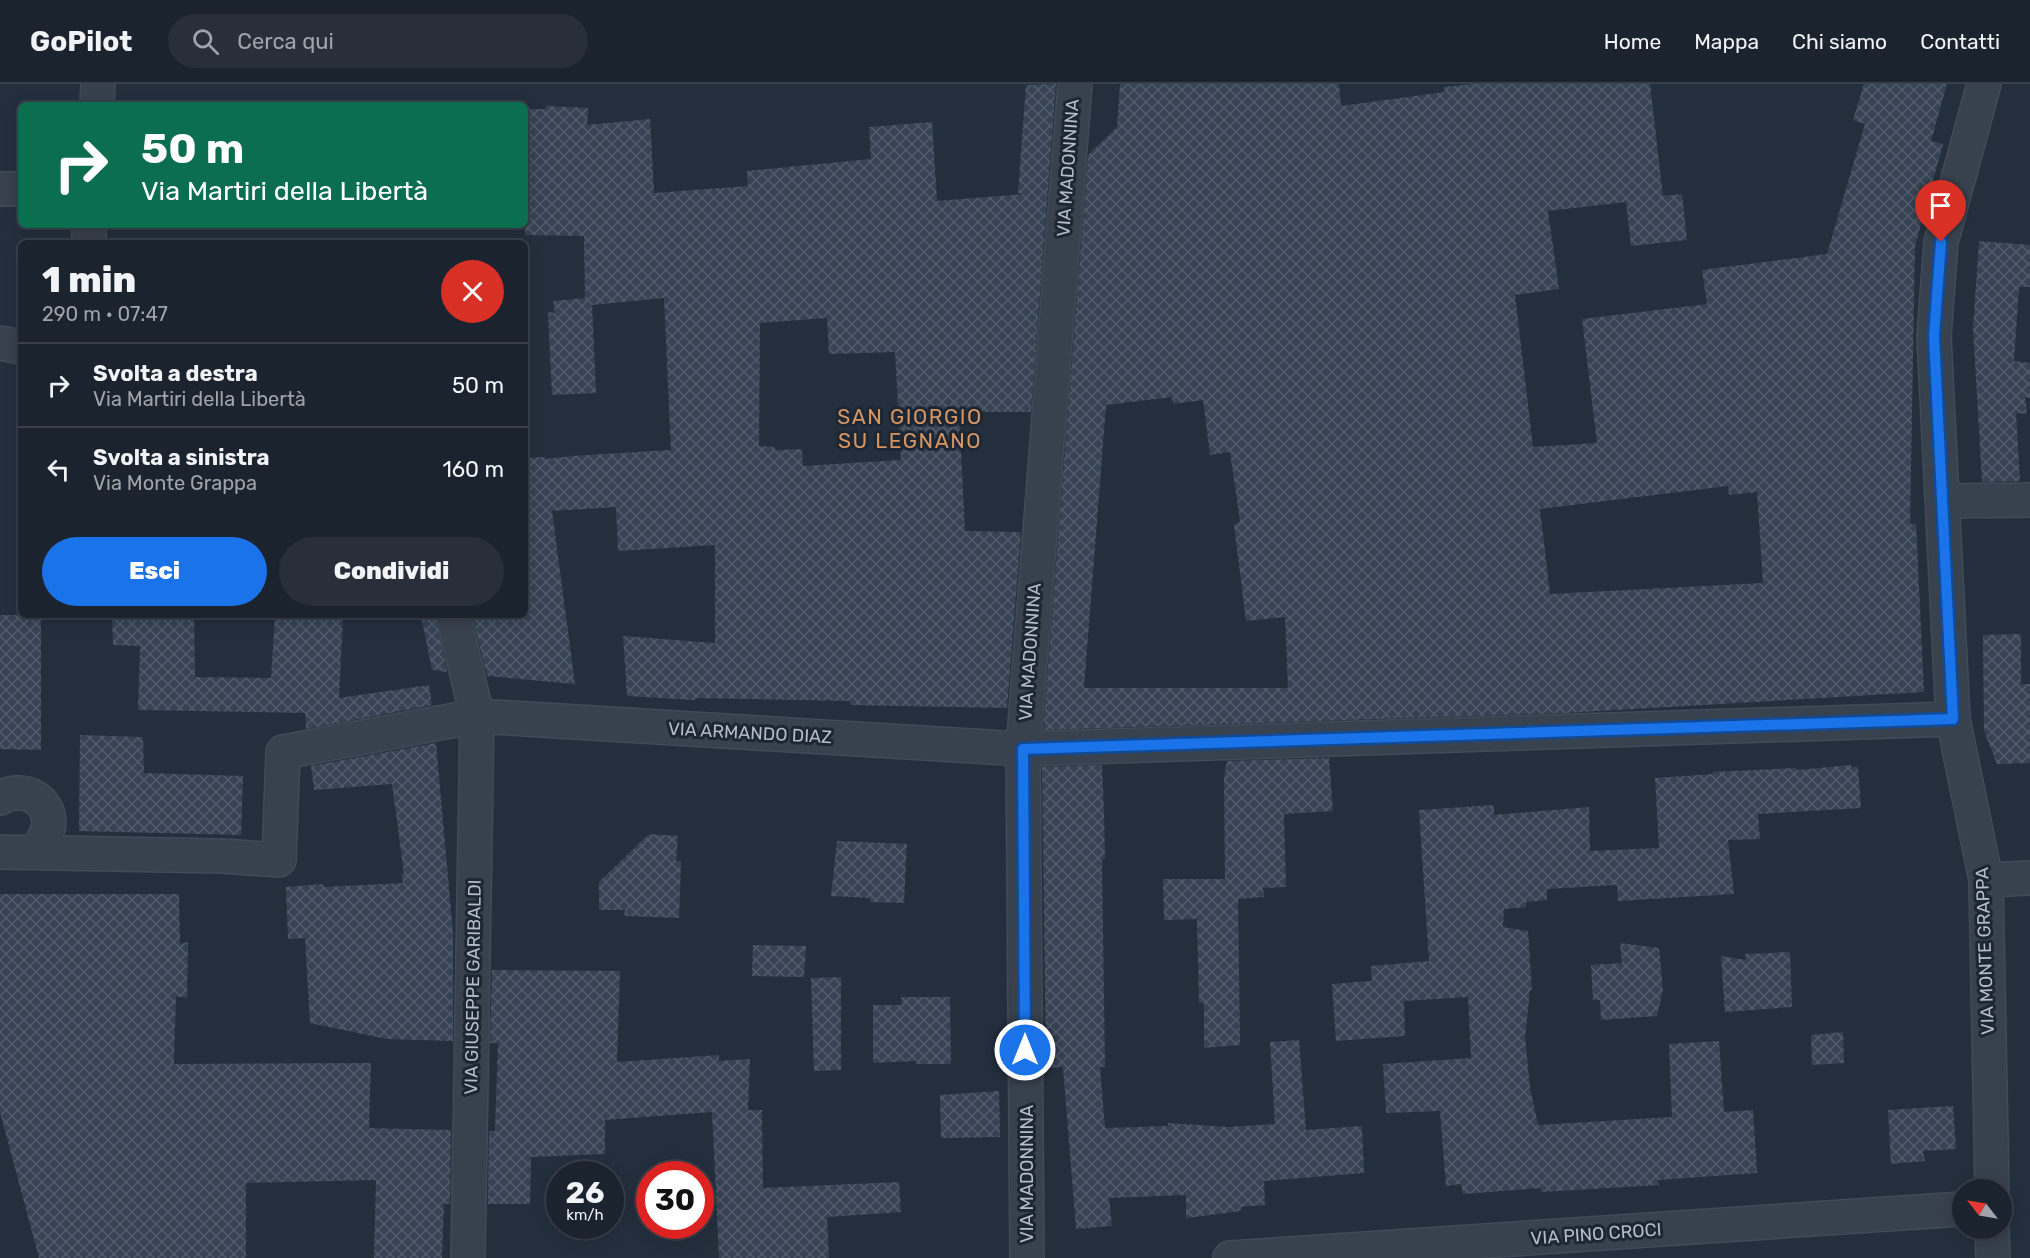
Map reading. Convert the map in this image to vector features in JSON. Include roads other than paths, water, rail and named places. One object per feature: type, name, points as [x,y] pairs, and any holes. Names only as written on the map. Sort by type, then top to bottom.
[{"type":"street","points":[[97,102],[99,84]]},
{"type":"street","name":"VIA MADONNINA","points":[[1027,1258],[1023,749],[1075,84]]},
{"type":"street","name":"VIA MONTE GRAPPA","points":[[1984,84],[1941,242],[1934,336],[1944,501],[1953,719],[1986,880],[1992,1179]]},
{"type":"street","points":[[0,189],[18,189]]},
{"type":"street","points":[[0,343],[18,346]]},
{"type":"street","points":[[1944,501],[2030,500]]},
{"type":"street","name":"VIA GIUSEPPE GARIBALDI","points":[[454,618],[477,716],[468,1258]]},
{"type":"street","points":[[0,852],[222,856],[279,860],[283,752],[477,716]]},
{"type":"street","name":"VIA ARMANDO DIAZ","points":[[477,716],[1023,749],[1953,719]]},
{"type":"street","points":[[0,798],[16,792],[26,793],[36,797],[43,804],[49,823],[37,852]]},
{"type":"street","points":[[1986,880],[2030,878]]},
{"type":"street","name":"VIA PINO CROCI","points":[[1230,1258],[1952,1210]]},
{"type":"street","points":[[1992,1239],[1993,1258]]},
{"type":"district","name":"SAN GIORGIO SU LEGNANO","points":[[910,428]]}]
